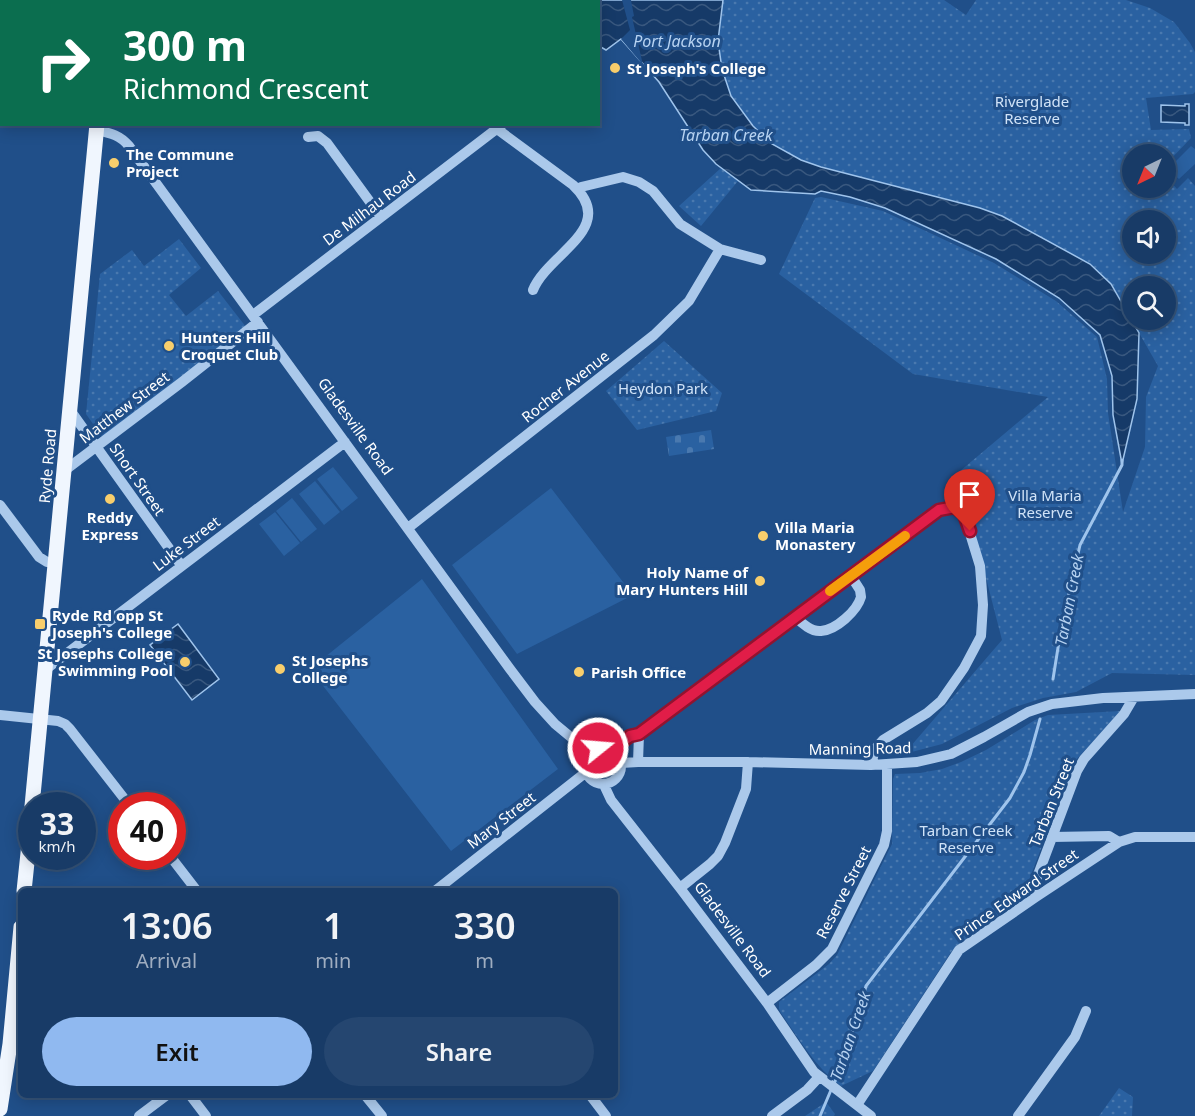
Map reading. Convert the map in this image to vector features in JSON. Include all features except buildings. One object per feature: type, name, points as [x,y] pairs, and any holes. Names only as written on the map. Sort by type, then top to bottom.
[{"type":"main road","name":"Ryde Road","points":[[33,792],[97,127]]},
{"type":"main road","points":[[24,888],[26,870]]},
{"type":"main road","points":[[0,1109],[2,1078],[10,1044],[18,959]]},
{"type":"street","name":"Gladesville Road","points":[[97,127],[122,138],[129,146],[430,561],[536,702],[555,724],[590,753]]},
{"type":"street","points":[[500,127],[579,189],[588,212],[587,225],[583,232],[539,278],[533,290]]},
{"type":"street","name":"De Milhau Road","points":[[255,319],[381,217],[500,127]]},
{"type":"street","points":[[308,137],[318,136],[327,143],[381,217]]},
{"type":"street","points":[[579,189],[623,177],[639,182],[653,191],[680,224],[720,249],[761,260]]},
{"type":"street","name":"Rocher Avenue","points":[[408,528],[654,335],[689,301],[720,249]]},
{"type":"street","name":"Matthew Street","points":[[64,471],[255,319]]},
{"type":"street","name":"Short Street","points":[[70,410],[181,566]]},
{"type":"street","name":"Luke Street","points":[[45,670],[345,441]]},
{"type":"street","points":[[0,505],[39,557],[47,562],[56,562]]},
{"type":"street","points":[[611,750],[630,736],[639,734],[939,510],[955,507],[964,514],[980,566],[983,606],[981,636],[964,668],[942,701],[883,740],[875,750],[871,765]]},
{"type":"street","points":[[796,617],[810,628],[819,631],[830,629],[842,621],[853,611],[861,597],[860,590],[850,576]]},
{"type":"street","name":"Manning Road","points":[[621,763],[748,762],[887,765],[917,762],[951,754],[1028,712],[1046,706],[1074,701],[1195,694]]},
{"type":"street","name":"Tarban Street","points":[[1036,897],[1033,888],[1080,764],[1124,714],[1134,697]]},
{"type":"street","points":[[0,715],[58,720],[65,724],[119,792]]},
{"type":"street","points":[[638,762],[639,734]]},
{"type":"street","points":[[598,748],[607,748],[618,755],[621,768],[614,782],[604,785],[593,782],[585,773],[584,762],[590,753],[598,748]]},
{"type":"street","points":[[680,888],[718,856],[746,789],[748,762]]},
{"type":"street","name":"Reserve Street","points":[[767,1003],[816,965],[832,949],[884,844],[887,831],[887,765]]},
{"type":"street","name":"Mary Street","points":[[440,888],[585,773]]},
{"type":"street","name":"Gladesville Road","points":[[604,785],[611,800],[767,1003],[814,1072],[871,1116]]},
{"type":"street","points":[[1052,837],[1109,836],[1119,842]]},
{"type":"street","name":"Prince Edward Street","points":[[857,1105],[959,950],[1119,842],[1135,837],[1195,837]]},
{"type":"street","points":[[180,870],[194,888]]},
{"type":"street","points":[[1018,1116],[1075,1037],[1086,1011]]},
{"type":"street","points":[[771,1116],[821,1078]]},
{"type":"street","points":[[139,1116],[163,1098]]},
{"type":"street","points":[[192,1098],[206,1116]]},
{"type":"street","points":[[367,1098],[382,1116]]},
{"type":"street","points":[[592,1098],[606,1116]]},
{"type":"green space","points":[[723,0],[944,0],[966,15],[976,0],[1126,0],[1150,8],[1174,22],[1195,52],[1195,92],[1146,98],[1151,130],[1189,129],[1191,138],[1176,154],[1176,144],[1122,144],[1122,198],[1176,198],[1176,188],[1188,178],[1195,186],[1195,675],[1112,673],[1076,692],[1043,698],[1012,708],[942,744],[904,754],[1002,640],[970,516],[953,477],[1048,397],[913,374],[779,274],[815,198],[821,197],[883,211],[994,263],[1056,301],[1097,337],[1107,379],[1108,413],[1123,512],[1145,447],[1146,397],[1158,366],[1137,330],[1176,330],[1176,276],[1122,276],[1122,303],[1111,284],[1090,264],[1002,216],[980,208],[801,160],[772,144],[753,126],[731,96],[722,69],[718,41]]},
{"type":"green space","points":[[1191,146],[1195,149],[1195,164],[1179,179],[1176,176],[1176,161]]},
{"type":"green space","points":[[721,168],[738,181],[701,226],[679,206]]},
{"type":"green space","points":[[179,239],[201,268],[169,295],[186,316],[218,291],[246,327],[103,438],[86,414],[100,274],[132,250],[144,266]]},
{"type":"green space","name":"Heydon Park","points":[[664,341],[722,393],[716,411],[637,430],[606,391]]},
{"type":"green space","points":[[711,430],[714,449],[669,456],[666,437]]},
{"type":"green space","points":[[333,467],[358,498],[342,511],[317,479]]},
{"type":"green space","points":[[315,481],[340,512],[324,525],[299,494]]},
{"type":"green space","points":[[551,488],[633,595],[517,654],[452,565]]},
{"type":"green space","points":[[292,498],[317,529],[301,542],[276,511]]},
{"type":"green space","points":[[275,512],[300,543],[284,556],[259,524]]},
{"type":"green space","points":[[422,579],[558,769],[451,851],[310,669]]},
{"type":"green space","name":"Tarban Creek Reserve","points":[[1121,711],[1074,762],[1026,888],[1004,911],[951,952],[873,1071],[841,1086],[808,1052],[781,1013],[779,1002],[829,964],[837,955],[892,844],[895,774],[942,769],[961,762],[1048,715]]},
{"type":"green space","points":[[1119,1088],[1133,1097],[1132,1116],[1099,1116]]},
{"type":"green space","points":[[826,1102],[835,1114],[834,1116],[805,1116]]},
{"type":"water","name":"Tarban Creek","points":[[600,0],[723,0],[718,41],[722,69],[731,96],[753,126],[772,144],[801,160],[821,167],[980,208],[1002,216],[1090,264],[1111,284],[1122,303],[1122,330],[1137,330],[1139,333],[1137,399],[1122,464],[1113,415],[1112,376],[1100,335],[1059,298],[996,259],[885,208],[821,191],[815,194],[751,190],[716,164],[703,150],[659,82],[621,39],[606,50],[600,47]]},
{"type":"water","points":[[1189,104],[1189,125],[1161,122],[1161,105],[1185,106]]},
{"type":"water","name":"St Josephs College Swimming Pool","points":[[178,624],[219,679],[192,700],[150,645]]},
{"type":"pier","points":[[622,0],[631,0],[634,16],[632,17],[643,65],[621,39],[630,30]]},
{"type":"waterway","name":"Tarban Creek","points":[[1053,679],[1061,629],[1080,545],[1122,465],[1122,460]]},
{"type":"waterway","name":"Tarban Creek","points":[[834,1084],[845,1057],[866,986],[1010,798],[1024,772],[1040,719]]},
{"type":"waterway","name":"Tarban Creek","points":[[820,1116],[831,1090]]},
{"type":"slow traffic","points":[[830,591],[905,536]]},
{"type":"place","name":"St Joseph's College","points":[[615,68]]},
{"type":"place","name":"The Commune Project","points":[[114,163]]},
{"type":"place","name":"Hunters Hill Croquet Club","points":[[169,346]]},
{"type":"place","name":"Reddy Express","points":[[110,499]]},
{"type":"place","name":"Villa Maria Monastery","points":[[763,536]]},
{"type":"place","name":"Holy Name of Mary Hunters Hill","points":[[760,581]]},
{"type":"place","name":"Ryde Rd opp St Joseph's College","points":[[40,624]]},
{"type":"place","name":"St Josephs College Swimming Pool","points":[[185,662]]},
{"type":"place","name":"St Josephs College","points":[[280,669]]},
{"type":"place","name":"Parish Office","points":[[579,672]]},
{"type":"route","points":[[598,748],[611,750],[630,736],[639,734],[939,510],[955,507],[964,514],[970,531]]},
{"type":"water label","name":"Port Jackson","points":[[677,41]]},
{"type":"park label","name":"Riverglade Reserve","points":[[1032,110]]},
{"type":"park label","name":"Villa Maria Reserve","points":[[1045,504]]}]
